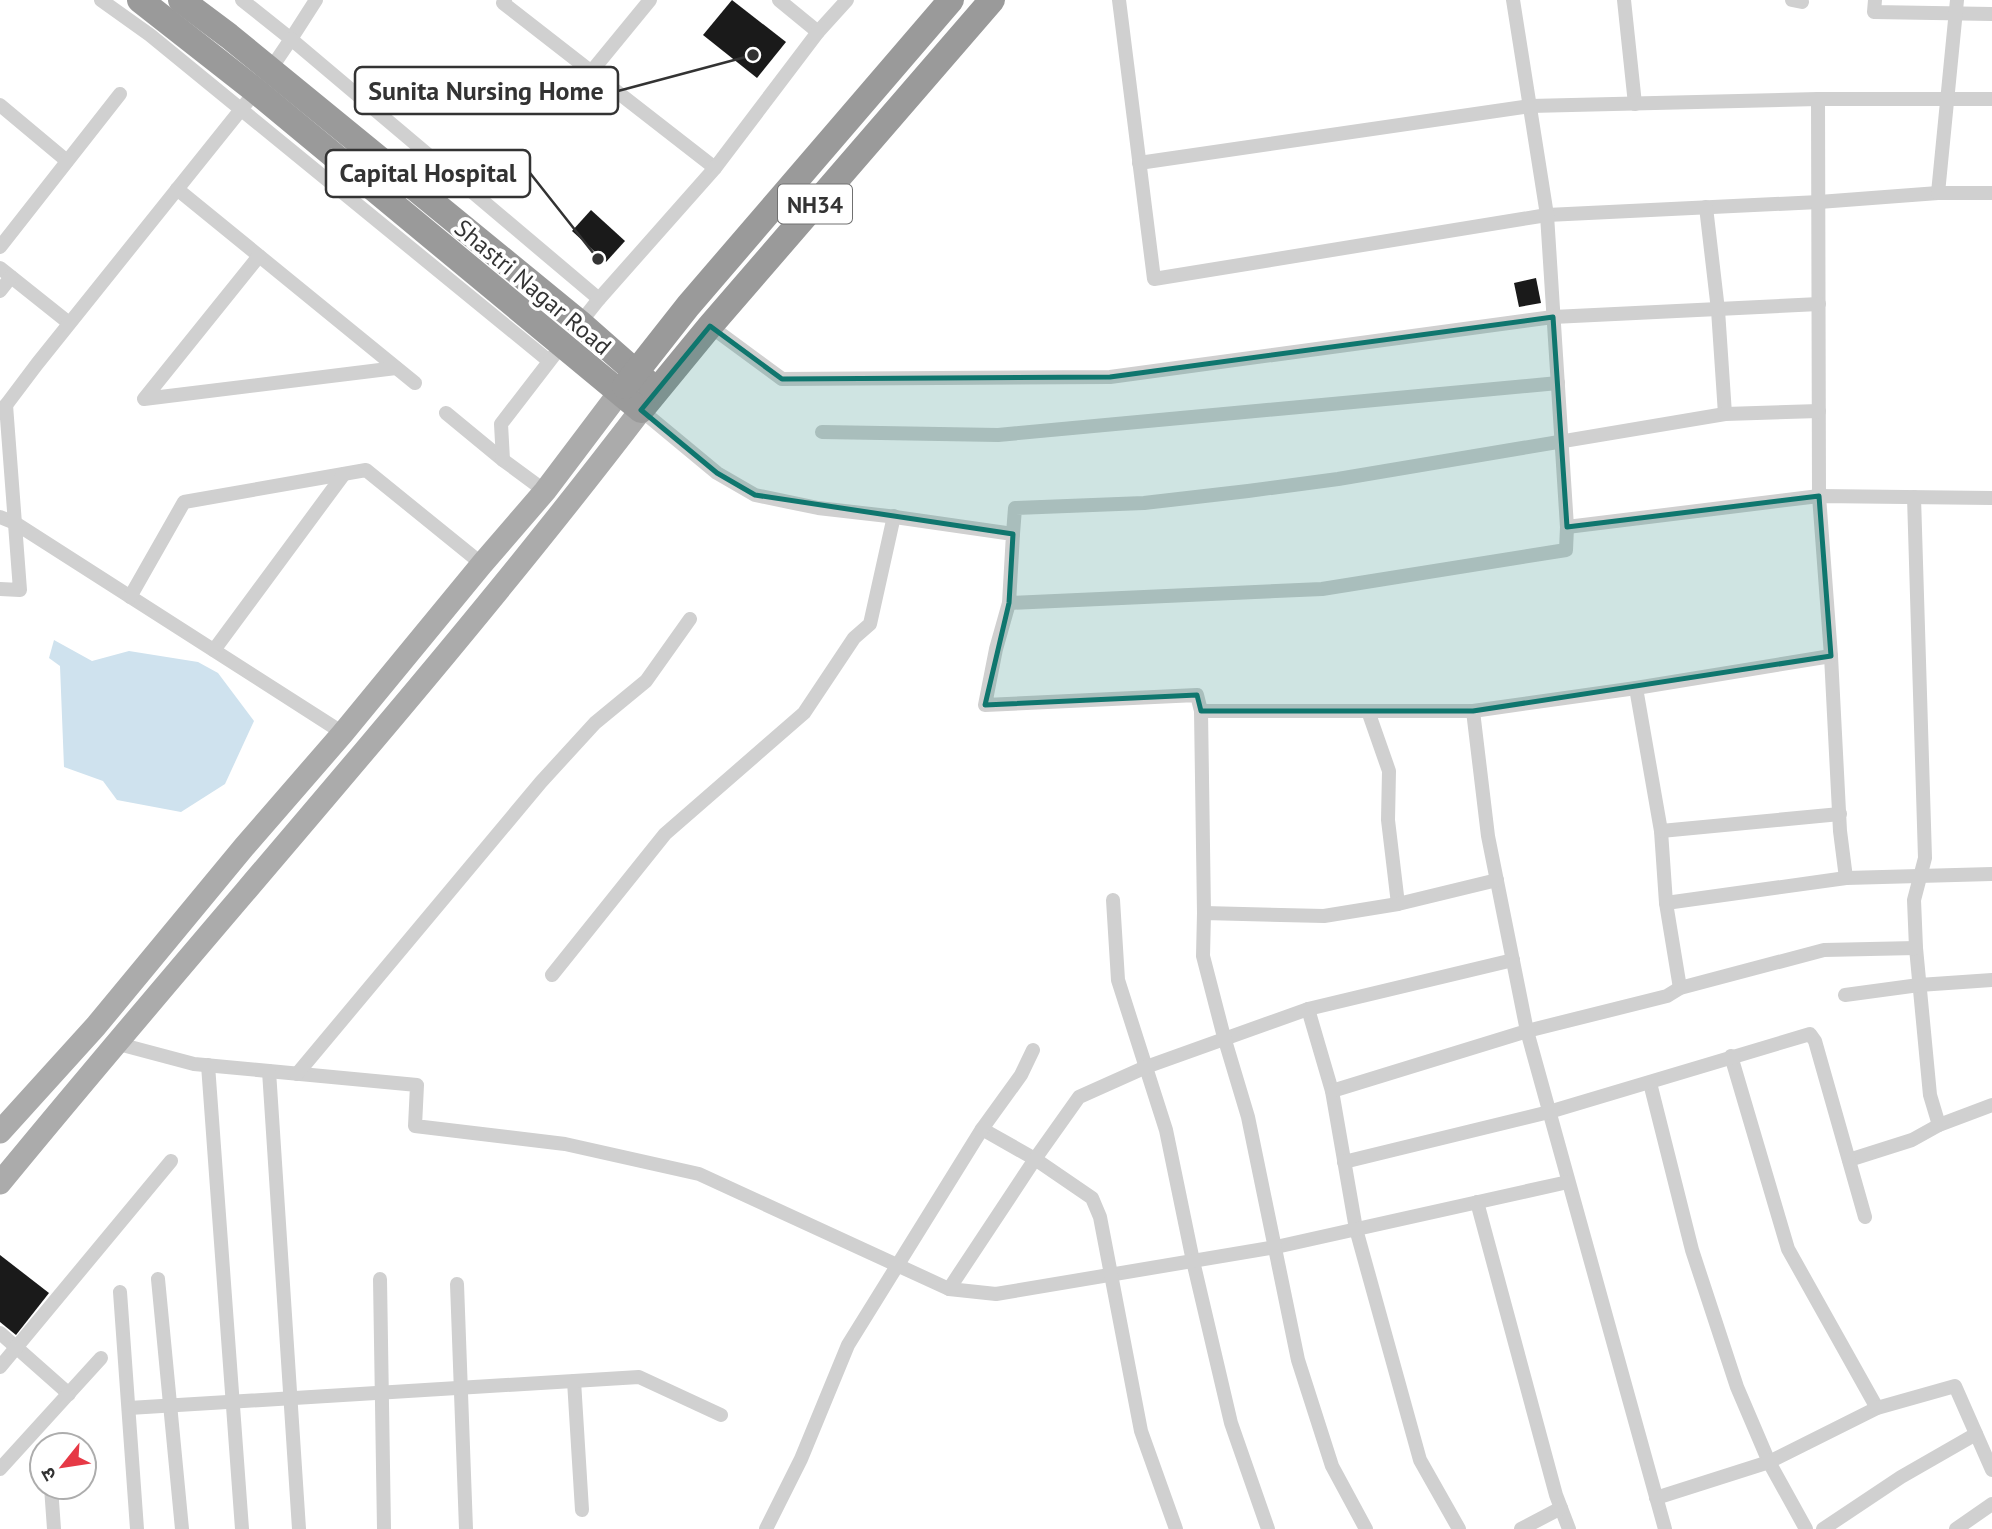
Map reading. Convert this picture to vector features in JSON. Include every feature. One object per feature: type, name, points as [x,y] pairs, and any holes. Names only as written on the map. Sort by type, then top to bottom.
[{"type":"highway","points":[[139,0],[256,90],[555,353],[627,383],[649,400]]},
{"type":"highway","name":"Shastri Nagar Road","points":[[181,0],[256,90],[580,323],[627,383]]},
{"type":"highway","points":[[952,0],[984,9]]},
{"type":"highway","name":"NH34","points":[[627,383],[688,306],[952,0]]},
{"type":"highway","name":"NH34","points":[[649,400],[984,9]]},
{"type":"highway","points":[[871,93],[895,112]]},
{"type":"highway","points":[[786,192],[809,212]]},
{"type":"highway","points":[[555,353],[580,323]]},
{"type":"main road","points":[[0,1132],[96,1026],[244,847],[343,733],[545,491],[627,383]]},
{"type":"main road","points":[[0,1182],[565,510],[649,400]]},
{"type":"main road","points":[[96,1026],[115,1043]]},
{"type":"street","points":[[101,0],[150,35],[256,90]]},
{"type":"street","points":[[242,0],[599,299]]},
{"type":"street","points":[[0,589],[20,590],[3,409],[256,90],[316,0]]},
{"type":"street","points":[[505,0],[503,3],[715,168]]},
{"type":"street","points":[[591,72],[650,0]]},
{"type":"street","points":[[779,0],[818,32]]},
{"type":"street","points":[[580,323],[715,168],[818,32],[847,0]]},
{"type":"street","points":[[1119,0],[1154,279],[1547,215],[1819,202],[1938,193],[1992,193]]},
{"type":"street","points":[[1009,603],[1322,589],[1566,550],[1567,527],[1547,215],[1513,0]]},
{"type":"street","points":[[1624,0],[1635,104]]},
{"type":"street","points":[[1875,0],[1874,12],[1956,7],[1992,14]]},
{"type":"street","points":[[1938,193],[1956,7]]},
{"type":"street","points":[[0,247],[120,94]]},
{"type":"street","points":[[1139,163],[1530,106],[1818,99],[1992,99]]},
{"type":"street","points":[[1818,99],[1819,496],[1846,878]]},
{"type":"street","points":[[0,105],[67,161]]},
{"type":"street","points":[[177,189],[415,383]]},
{"type":"street","points":[[1706,207],[1718,310],[1725,414]]},
{"type":"street","points":[[259,256],[144,399],[396,368]]},
{"type":"street","points":[[0,291],[5,272],[69,323]]},
{"type":"street","points":[[710,326],[782,379],[1096,377],[1553,317],[1819,304]]},
{"type":"street","points":[[503,460],[501,425],[555,353]]},
{"type":"street","points":[[822,432],[998,435],[1558,383]]},
{"type":"street","points":[[649,400],[717,473],[755,495],[818,508],[894,516],[1013,534]]},
{"type":"street","points":[[1366,1529],[1332,1466],[1297,1360],[1248,1117],[1203,956],[1201,711],[1197,695],[985,705],[1009,603],[1015,508],[1144,503],[1261,489],[1338,479],[1725,414],[1819,411]]},
{"type":"street","points":[[446,413],[545,491]]},
{"type":"street","points":[[130,597],[184,502],[366,470],[482,564]]},
{"type":"street","points":[[214,650],[344,474]]},
{"type":"street","points":[[1567,527],[1819,496],[1992,498]]},
{"type":"street","points":[[1914,497],[1925,858],[1914,900],[1930,1095],[1939,1125]]},
{"type":"street","points":[[552,975],[665,834],[804,713],[854,638],[870,624],[894,516]]},
{"type":"street","points":[[0,517],[15,523],[343,733]]},
{"type":"street","points":[[297,1074],[541,782],[595,723],[646,681],[690,620]]},
{"type":"street","points":[[1201,711],[1473,711],[1832,656]]},
{"type":"street","points":[[1636,688],[1661,831],[1666,903],[1680,988]]},
{"type":"street","points":[[1368,711],[1389,771],[1388,820],[1398,904]]},
{"type":"street","points":[[1473,711],[1488,835],[1527,1031],[1665,1529]]},
{"type":"street","points":[[1661,831],[1840,814]]},
{"type":"street","points":[[1666,903],[1846,878],[1992,874]]},
{"type":"street","points":[[1204,913],[1324,916],[1398,904],[1497,880]]},
{"type":"street","points":[[1112,900],[1118,980],[1166,1130],[1231,1423],[1268,1529]]},
{"type":"street","points":[[1332,1091],[1527,1031],[1667,996],[1680,988],[1824,950],[1916,948]]},
{"type":"street","points":[[949,1289],[1079,1097],[1146,1067],[1224,1037],[1308,1009],[1513,960]]},
{"type":"street","points":[[1845,995],[1919,985],[1992,980]]},
{"type":"street","points":[[1308,1009],[1332,1091],[1356,1229],[1420,1460],[1459,1529]]},
{"type":"street","points":[[1344,1162],[1549,1112],[1810,1034],[1815,1041],[1865,1217]]},
{"type":"street","points":[[115,1043],[194,1064],[417,1085],[415,1126],[565,1144],[699,1174],[949,1289],[996,1294],[1276,1247],[1568,1182]]},
{"type":"street","points":[[766,1529],[802,1459],[848,1345],[982,1129],[1021,1075],[1033,1050]]},
{"type":"street","points":[[1731,1056],[1788,1249],[1877,1408]]},
{"type":"street","points":[[208,1065],[242,1529]]},
{"type":"street","points":[[269,1071],[299,1529]]},
{"type":"street","points":[[1650,1083],[1692,1250],[1737,1387],[1769,1462],[1806,1529]]},
{"type":"street","points":[[1849,1160],[1912,1140],[1939,1125],[1992,1105]]},
{"type":"street","points":[[982,1129],[1035,1159],[1092,1198],[1100,1217],[1141,1432],[1176,1529]]},
{"type":"street","points":[[0,1367],[171,1161]]},
{"type":"street","points":[[1477,1202],[1561,1508],[1570,1529]]},
{"type":"street","points":[[159,1279],[182,1529]]},
{"type":"street","points":[[380,1279],[384,1529]]},
{"type":"street","points":[[457,1284],[467,1529]]},
{"type":"street","points":[[120,1292],[137,1529]]},
{"type":"street","points":[[0,1334],[69,1394]]},
{"type":"street","points":[[0,1469],[101,1359]]},
{"type":"street","points":[[129,1408],[639,1377],[721,1415]]},
{"type":"street","points":[[574,1381],[582,1510]]},
{"type":"street","points":[[1656,1498],[1769,1462],[1877,1408],[1955,1386],[1992,1470]]},
{"type":"street","points":[[1824,1529],[1901,1477],[1976,1434]]},
{"type":"street","points":[[52,1501],[54,1529]]},
{"type":"street","points":[[1956,1529],[1992,1504]]},
{"type":"street","points":[[1521,1529],[1561,1508]]},
{"type":"highlighted area","points":[[1553,317],[1567,527],[1819,496],[1831,656],[1473,711],[1201,711],[1197,695],[985,705],[1009,603],[1013,534],[755,495],[717,473],[641,410],[710,326],[782,379],[1110,377]]},
{"type":"water","points":[[54,640],[92,661],[129,651],[198,662],[218,673],[254,721],[225,784],[181,812],[117,800],[103,781],[64,767],[60,666],[49,658]]},
{"type":"building","points":[[732,0],[786,42],[757,78],[703,35]]},
{"type":"building","points":[[591,210],[625,241],[606,262],[572,231]]},
{"type":"building","points":[[1536,278],[1541,303],[1519,307],[1514,283]]},
{"type":"building","points":[[0,1255],[49,1293],[16,1335],[0,1322]]},
{"type":"place","name":"Sunita Nursing Home","points":[[753,55]]},
{"type":"place","name":"Capital Hospital","points":[[598,259]]}]
